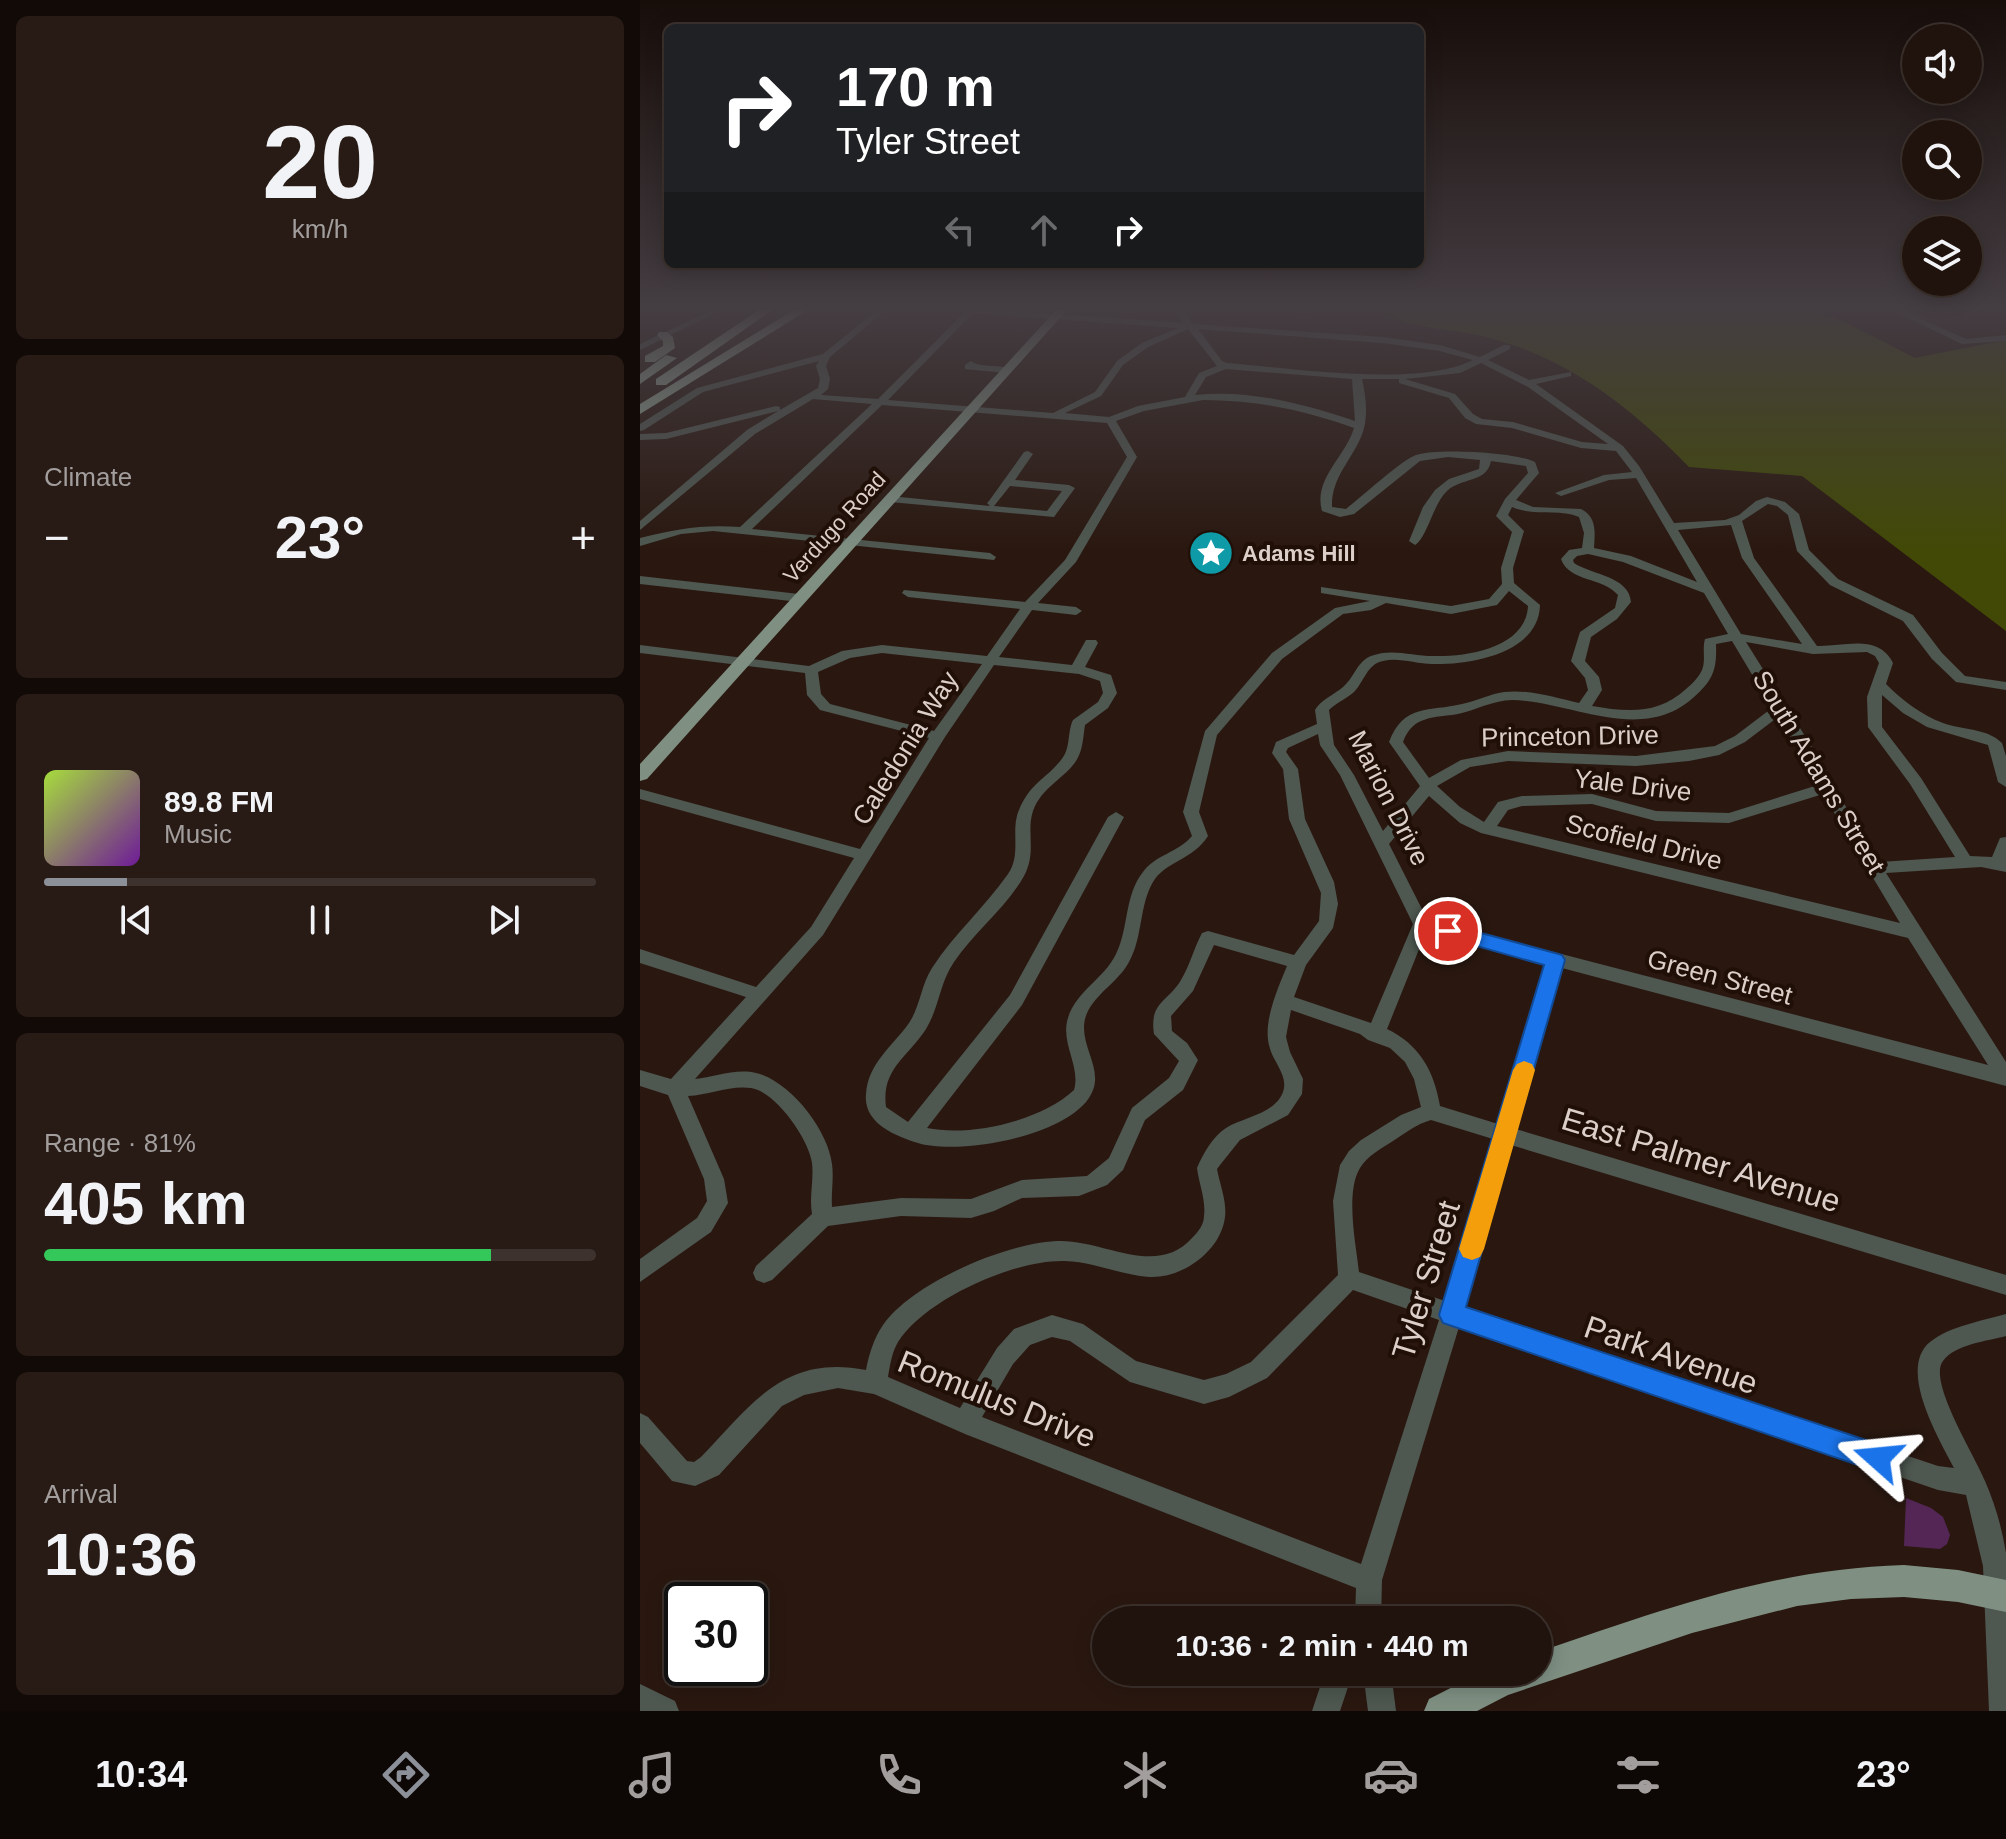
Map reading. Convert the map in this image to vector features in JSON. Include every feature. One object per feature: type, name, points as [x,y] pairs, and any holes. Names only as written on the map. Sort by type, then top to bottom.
[{"type":"highway","points":[[640,410],[673,390]]},
{"type":"main road","name":"Verdugo Road","points":[[640,775],[988,390]]},
{"type":"main road","points":[[1552,1664],[1752,1600],[1836,1582],[1916,1579],[2002,1594]]},
{"type":"main road","points":[[1441,1711],[1490,1686]]},
{"type":"street","points":[[640,428],[688,395],[701,390]]},
{"type":"street","points":[[640,527],[751,432],[815,397],[822,390]]},
{"type":"street","points":[[744,530],[892,390]]},
{"type":"street","points":[[1054,415],[1078,406],[1101,390]]},
{"type":"street","points":[[1189,398],[1194,390]]},
{"type":"street","points":[[1325,590],[1451,610],[1493,602],[1508,584],[1507,568],[1518,531],[1502,516],[1509,501],[1535,469],[1523,460],[1448,454],[1417,458],[1350,512],[1328,512],[1325,505],[1336,466],[1354,440],[1358,426],[1359,390]]},
{"type":"street","points":[[1431,390],[1452,396],[1469,416],[1480,422],[1513,425],[1569,443],[1619,448]]},
{"type":"street","name":"South Adams Street","points":[[1541,390],[1619,448],[1636,470],[1914,933],[2006,1078]]},
{"type":"street","points":[[815,397],[1110,420],[1147,405],[1189,398],[1264,398],[1358,426]]},
{"type":"street","points":[[640,437],[666,436],[801,404]]},
{"type":"street","name":"Caledonia Way","points":[[675,1088],[817,931],[938,736],[989,661],[1029,605],[1070,562],[1132,457],[1110,420]]},
{"type":"street","points":[[993,503],[1028,454]]},
{"type":"street","points":[[1415,541],[1423,516],[1439,493],[1453,481],[1478,475],[1484,470],[1486,457]]},
{"type":"street","points":[[1561,493],[1636,470]]},
{"type":"street","points":[[890,499],[1050,515],[1069,488],[1008,483]]},
{"type":"street","points":[[1671,527],[1736,521],[1767,500],[1786,506],[1795,519],[1803,551],[1834,582],[1908,618],[1943,663],[1961,679],[2006,686]]},
{"type":"street","points":[[1509,501],[1531,510],[1562,509],[1584,514],[1590,524],[1588,550]]},
{"type":"street","points":[[1736,521],[1748,558],[1813,650]]},
{"type":"street","points":[[640,542],[702,529],[744,530],[990,557]]},
{"type":"street","points":[[1708,590],[1627,559],[1588,550],[1573,553],[1567,559],[1569,565],[1606,580],[1619,589],[1625,598],[1624,607],[1616,615],[1585,635],[1578,661],[1592,677],[1595,690],[1582,710],[1643,714],[1677,707],[1709,670],[1710,642],[1737,638],[1813,650],[1870,649],[1883,655],[1886,663],[1874,697],[1875,727],[1916,781],[1966,862]]},
{"type":"street","points":[[640,580],[799,598]]},
{"type":"street","name":"Marion Drive","points":[[1421,924],[1347,775],[1327,745],[1322,710],[1328,701],[1353,685],[1372,659],[1388,656],[1454,659],[1506,647],[1522,638],[1534,618],[1534,605],[1508,584]]},
{"type":"street","points":[[908,593],[1076,611]]},
{"type":"street","points":[[640,649],[811,670],[865,649],[1077,669],[1106,678],[1110,685],[1109,697],[1101,708],[1078,723],[1074,750],[1068,762],[1031,798],[1025,812],[1027,834],[1024,856],[1016,875],[997,902],[968,928],[950,954],[935,977],[919,1024],[881,1070],[875,1095],[877,1111],[894,1125],[934,1139],[969,1137],[1024,1126],[1070,1108],[1083,1094],[1086,1074],[1075,1038],[1077,1019],[1095,989],[1111,976],[1122,960],[1139,894],[1149,873],[1184,853],[1195,845],[1200,836],[1191,812],[1210,734],[1277,656],[1339,611],[1367,607],[1383,600]]},
{"type":"street","points":[[1077,669],[1091,643]]},
{"type":"street","points":[[811,670],[814,695],[825,707],[938,736]]},
{"type":"street","points":[[1879,685],[1916,715],[1941,727],[1978,734],[1995,743],[2006,782]]},
{"type":"street","name":"Scofield Drive","points":[[1582,710],[1506,696],[1476,707],[1412,717],[1399,730],[1396,742],[1402,755],[1455,811],[1487,829],[1914,933]]},
{"type":"street","name":"Princeton Drive","points":[[1381,843],[1430,784],[1466,763],[1492,757],[1663,760],[1719,750],[1740,739],[1781,708]]},
{"type":"street","points":[[875,1383],[881,1352],[905,1315],[957,1284],[1013,1258],[1054,1251],[1097,1253],[1152,1268],[1189,1256],[1201,1245],[1215,1220],[1207,1168],[1233,1134],[1272,1118],[1292,1096],[1294,1078],[1280,1054],[1277,1037],[1298,963],[1325,929],[1330,904],[1326,882],[1301,834],[1292,798],[1296,778],[1291,764],[1279,753],[1281,745],[1323,727]]},
{"type":"street","name":"Yale Drive","points":[[1487,829],[1503,806],[1522,801],[1592,799],[1656,816],[1729,818],[1829,787]]},
{"type":"street","points":[[640,794],[865,856]]},
{"type":"street","points":[[912,1132],[1016,1000],[1116,817]]},
{"type":"street","points":[[1877,868],[1966,862],[2002,865],[2006,842]]},
{"type":"street","points":[[1375,1035],[1421,924]]},
{"type":"street","name":"Green Street","points":[[1421,924],[2006,1078]]},
{"type":"street","points":[[764,1273],[823,1217],[838,1218],[893,1207],[983,1206],[1022,1189],[1070,1189],[1091,1184],[1109,1173],[1124,1153],[1133,1123],[1144,1107],[1166,1095],[1183,1079],[1189,1060],[1163,1034],[1160,1020],[1168,1003],[1186,988],[1208,937],[1298,963]]},
{"type":"street","points":[[640,956],[760,995]]},
{"type":"street","name":"Tyler Street","points":[[1368,1606],[1369,1580],[1452,1315],[1555,960]]},
{"type":"street","points":[[965,1422],[1005,1356],[1022,1337],[1032,1333],[1052,1326],[1075,1332],[1130,1371],[1204,1392],[1229,1385],[1259,1370],[1349,1279],[1344,1218],[1346,1175],[1351,1162],[1370,1145],[1418,1115],[1431,1112],[1420,1067],[1404,1048],[1286,1001]]},
{"type":"street","points":[[640,1078],[675,1088],[741,1079],[766,1083],[781,1092],[809,1131],[822,1162],[820,1205],[823,1217]]},
{"type":"street","points":[[640,1272],[704,1225],[718,1203],[714,1179],[675,1088]]},
{"type":"street","name":"East Palmer Avenue","points":[[1431,1112],[2006,1285]]},
{"type":"street","name":"Park Avenue","points":[[1349,1279],[1938,1478],[1974,1484]]},
{"type":"street","points":[[2003,1711],[2002,1594],[1990,1529],[1974,1484],[1933,1395],[1927,1366],[1932,1355],[1946,1345],[2006,1325]]},
{"type":"street","name":"Romulus Drive","points":[[640,1425],[681,1472],[695,1474],[710,1466],[774,1398],[801,1384],[838,1376],[875,1383],[965,1422],[1369,1580]]},
{"type":"street","points":[[1361,1606],[1369,1580]]},
{"type":"street","points":[[1326,1711],[1334,1686]]},
{"type":"street","points":[[1379,1686],[1382,1711]]},
{"type":"street","points":[[640,1698],[665,1711]]},
{"type":"green space","points":[[1599,390],[2006,390],[2006,631],[1802,476],[1689,467],[1623,406]]},
{"type":"building","points":[[1906,1498],[1931,1508],[1943,1517],[1950,1535],[1947,1544],[1940,1549],[1904,1546]]},
{"type":"slow traffic","points":[[1472,1249],[1524,1070]]},
{"type":"place","name":"Adams Hill","points":[[1211,553]]},
{"type":"route","points":[[1448,931],[1555,960],[1452,1315],[1878,1458]]}]
